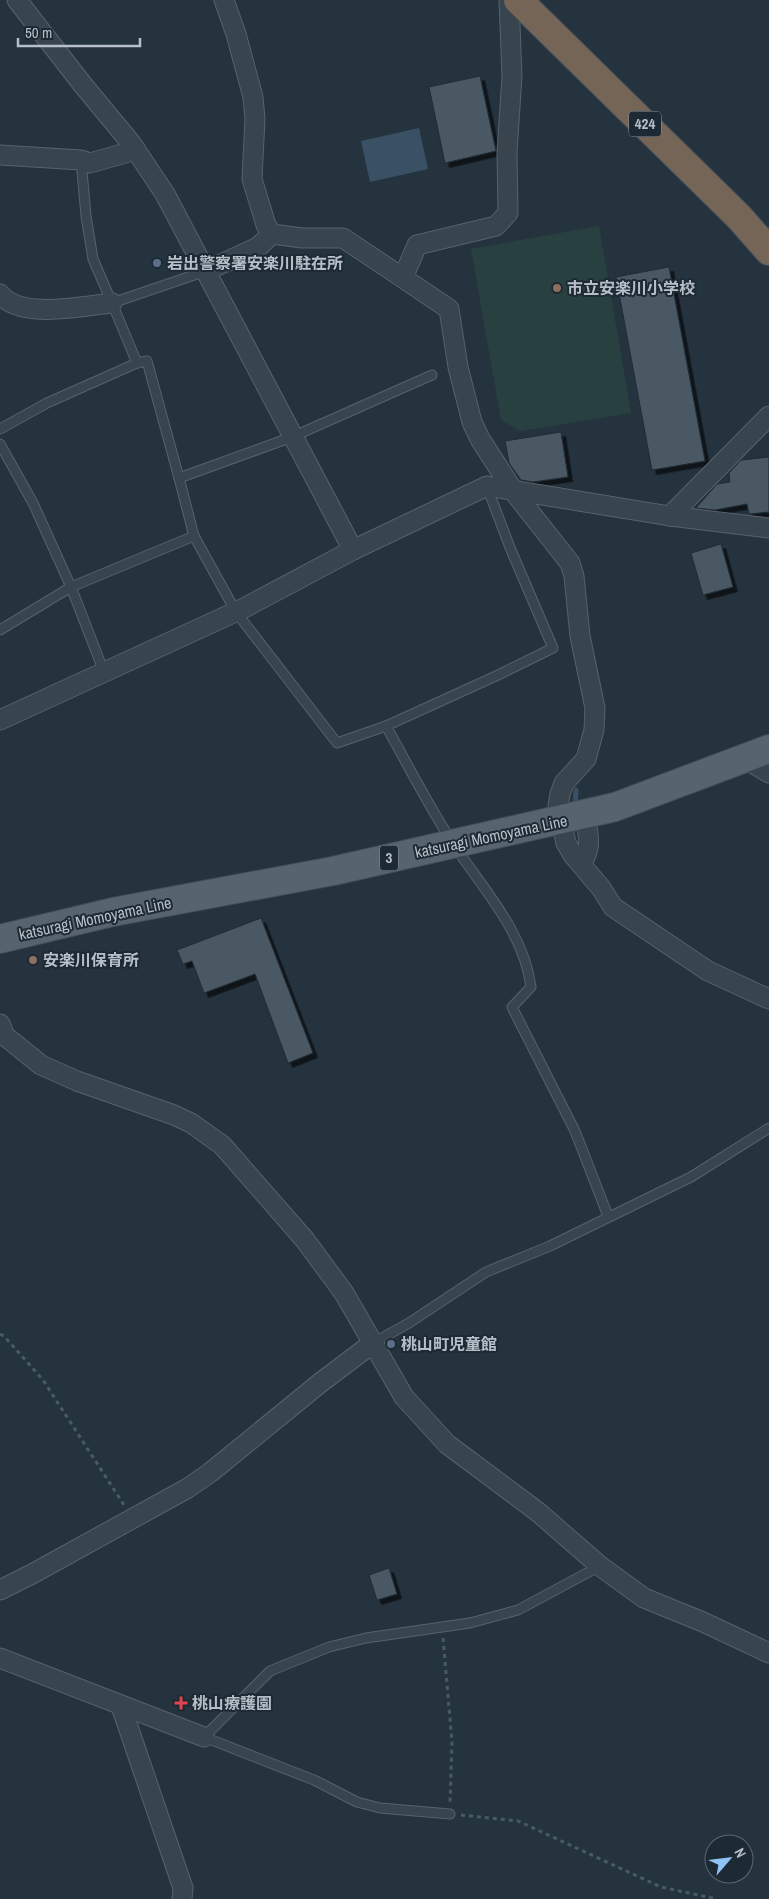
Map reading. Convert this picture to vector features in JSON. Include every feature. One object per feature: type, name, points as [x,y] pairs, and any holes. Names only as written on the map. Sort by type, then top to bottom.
[{"type":"highway","name":"424","points":[[518,0],[739,217],[769,251]]},
{"type":"main road","name":"katsuragi Momoyama Line","points":[[0,940],[113,912],[333,871],[614,808],[769,748]]},
{"type":"street","points":[[17,0],[136,150],[165,194],[353,550]]},
{"type":"street","points":[[224,0],[236,34],[253,97],[255,119],[252,179],[266,225],[272,234],[302,238],[342,238],[450,309],[458,368],[472,422],[480,439],[514,492],[570,563],[574,576],[580,636],[595,708],[594,730],[586,759],[564,783],[560,794],[558,806],[573,817],[566,844],[613,906],[708,972],[769,999]]},
{"type":"street","points":[[403,278],[417,245],[496,226],[508,213],[507,152],[512,76],[509,0]]},
{"type":"street","points":[[0,155],[81,160],[90,163],[136,150]]},
{"type":"street","points":[[206,271],[258,247],[272,234]]},
{"type":"street","points":[[0,294],[17,306],[40,310],[112,303]]},
{"type":"street","points":[[670,516],[769,416]]},
{"type":"street","points":[[0,720],[236,612],[353,550],[487,486],[494,486],[514,492],[670,516],[769,528]]},
{"type":"street","points":[[744,758],[769,773]]},
{"type":"street","points":[[0,1024],[5,1036],[41,1065],[174,1115],[222,1145],[305,1240],[344,1293],[404,1397],[447,1444],[538,1512],[600,1566],[644,1598],[703,1622],[769,1653]]},
{"type":"street","points":[[0,1590],[188,1488],[211,1472],[320,1383],[373,1343]]},
{"type":"street","points":[[0,1658],[121,1706],[204,1736]]},
{"type":"street","points":[[121,1706],[183,1888],[182,1899]]},
{"type":"lane","points":[[81,160],[86,216],[93,259],[136,362]]},
{"type":"lane","points":[[112,303],[206,271]]},
{"type":"lane","points":[[0,429],[47,403],[136,362],[147,361],[194,536],[236,612],[337,743],[386,726],[553,648],[511,550],[487,486]]},
{"type":"lane","points":[[178,478],[292,437],[432,375]]},
{"type":"lane","points":[[0,444],[33,503],[71,588],[104,672]]},
{"type":"lane","points":[[0,630],[71,588],[194,536]]},
{"type":"lane","points":[[386,726],[453,844],[508,922],[529,970],[531,987],[512,1007],[575,1131],[608,1216]]},
{"type":"lane","points":[[373,1343],[486,1272],[550,1246],[691,1177],[769,1128]]},
{"type":"lane","points":[[450,1814],[380,1808],[357,1802],[314,1780],[204,1736],[270,1671],[329,1647],[366,1638],[470,1623],[518,1610],[600,1566]]},
{"type":"path","points":[[0,1334],[4,1336],[43,1380],[133,1518]]},
{"type":"path","points":[[442,1628],[452,1742],[450,1814],[518,1821],[661,1887],[716,1899]]},
{"type":"green space","points":[[599,226],[631,413],[520,431],[501,420],[471,249]]},
{"type":"water","points":[[419,128],[428,169],[370,182],[361,141]]},
{"type":"building","points":[[480,76],[496,151],[445,163],[429,87]]},
{"type":"building","points":[[669,267],[705,461],[652,470],[616,277]]},
{"type":"building","points":[[561,432],[568,477],[533,482],[521,480],[509,463],[505,441]]},
{"type":"building","points":[[769,457],[769,512],[749,514],[747,504],[715,510],[696,508],[717,484],[730,482],[729,473],[741,460]]},
{"type":"building","points":[[721,544],[733,587],[703,595],[691,553]]},
{"type":"building","points":[[261,918],[313,1053],[288,1063],[255,974],[204,993],[192,961],[183,964],[177,950]]},
{"type":"building","points":[[389,1568],[397,1594],[377,1600],[369,1575]]},
{"type":"waterway","points":[[575,807],[576,790]]},
{"type":"place","name":"岩出警察署安楽川駐在所","points":[[157,263]]},
{"type":"place","name":"市立安楽川小学校","points":[[557,288]]},
{"type":"place","name":"安楽川保育所","points":[[33,960]]},
{"type":"place","name":"桃山町児童館","points":[[391,1344]]},
{"type":"place","name":"桃山療護園","points":[[181,1703]]}]
